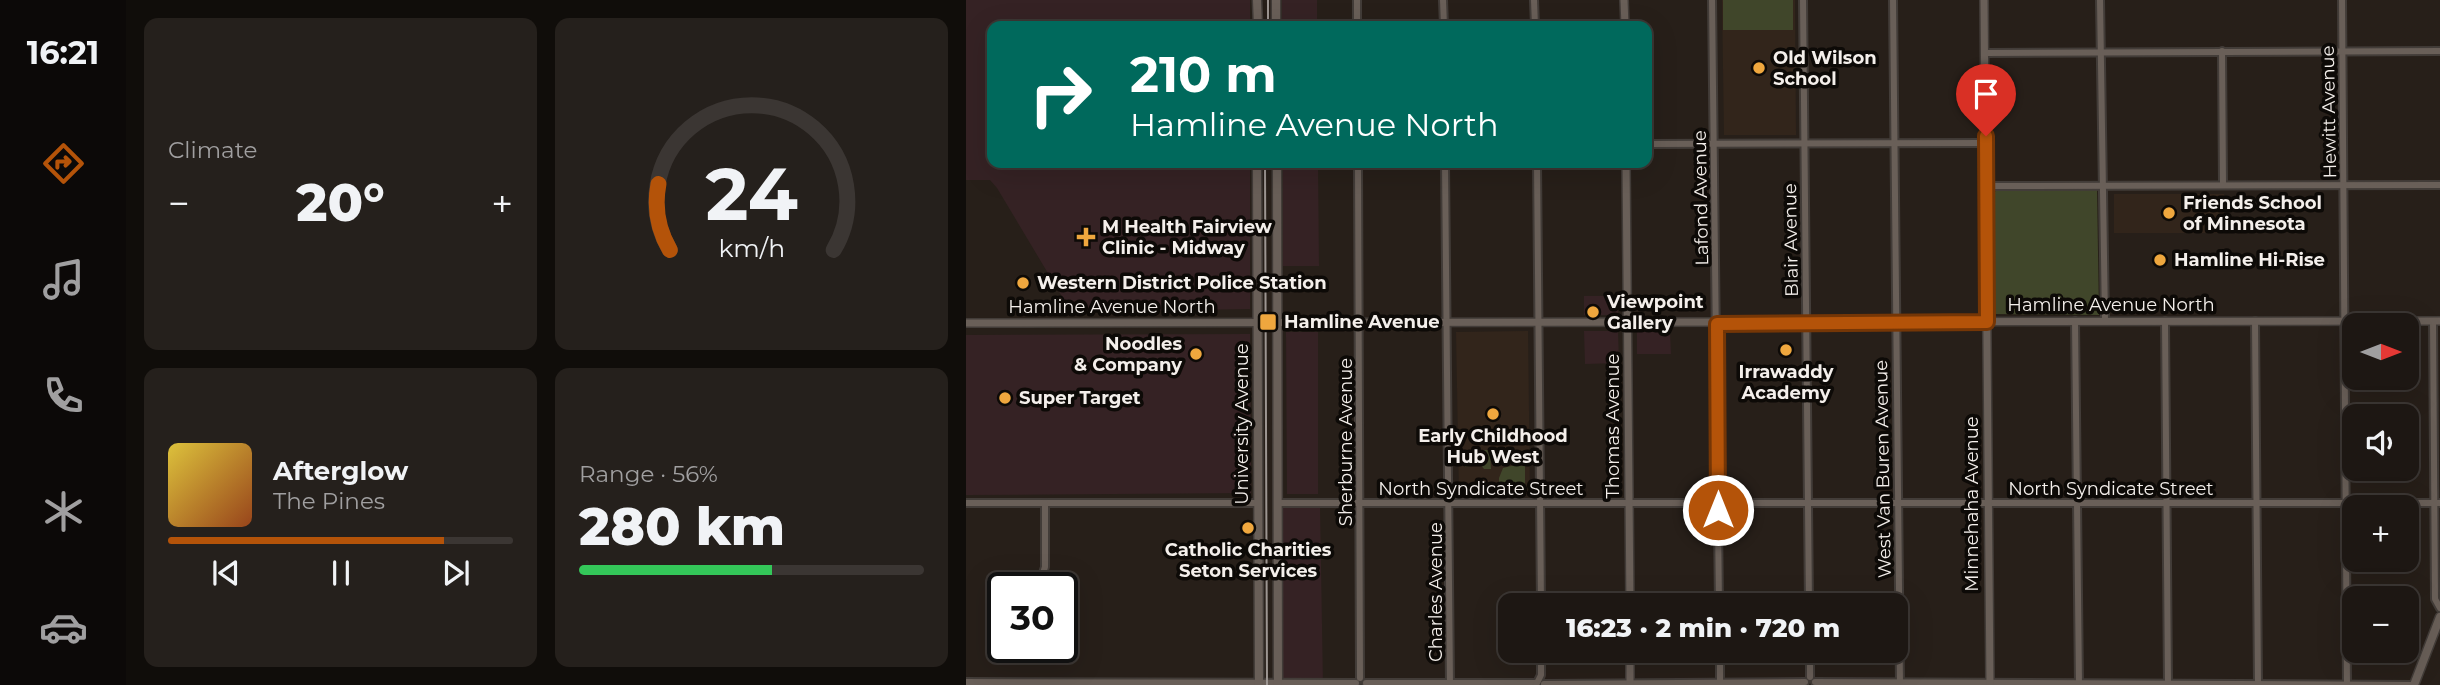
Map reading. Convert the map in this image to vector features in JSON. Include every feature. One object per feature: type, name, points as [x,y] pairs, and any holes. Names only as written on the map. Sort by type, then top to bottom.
[{"type":"main road","points":[[1257,0],[1258,21]]},
{"type":"main road","points":[[1276,0],[1276,21]]},
{"type":"main road","name":"University Avenue","points":[[1257,168],[1259,684]]},
{"type":"main road","name":"University Avenue","points":[[1277,168],[1278,684]]},
{"type":"main road","points":[[2414,685],[2440,617]]},
{"type":"street","points":[[1357,0],[1357,21]]},
{"type":"street","points":[[1443,0],[1444,21]]},
{"type":"street","points":[[1534,0],[1535,21]]},
{"type":"street","points":[[1624,0],[1625,21]]},
{"type":"street","name":"Lafond Avenue","points":[[1713,0],[1720,593]]},
{"type":"street","name":"Blair Avenue","points":[[1803,0],[1809,593]]},
{"type":"street","name":"West Van Buren Avenue","points":[[1893,0],[1899,684]]},
{"type":"street","name":"Minnehaha Avenue","points":[[1984,0],[1990,684]]},
{"type":"street","points":[[2100,0],[2105,320]]},
{"type":"street","name":"Hewitt Avenue","points":[[2342,0],[2345,313]]},
{"type":"street","points":[[2222,51],[2223,185]]},
{"type":"street","points":[[1985,52],[2440,51]]},
{"type":"street","points":[[1652,144],[1986,143]]},
{"type":"street","name":"Sherburne Avenue","points":[[1358,168],[1361,683]]},
{"type":"street","name":"Charles Avenue","points":[[1445,168],[1451,502],[1450,684]]},
{"type":"street","points":[[1537,168],[1541,593]]},
{"type":"street","name":"Thomas Avenue","points":[[1626,168],[1630,593]]},
{"type":"street","points":[[1986,186],[2440,185]]},
{"type":"street","points":[[2075,321],[2079,684]]},
{"type":"street","points":[[2165,321],[2168,684]]},
{"type":"street","points":[[2255,321],[2258,684]]},
{"type":"street","name":"Hamline Avenue North","points":[[966,323],[2342,321]]},
{"type":"street","name":"Hamline Avenue North","points":[[2419,321],[2437,321]]},
{"type":"street","points":[[2437,321],[2435,594],[2440,608]]},
{"type":"street","name":"Hewitt Avenue","points":[[2345,390],[2346,495]]},
{"type":"street","points":[[966,503],[1258,503]]},
{"type":"street","points":[[1043,572],[1045,503]]},
{"type":"street","name":"North Syndicate Street","points":[[1278,503],[2342,503]]},
{"type":"street","name":"North Syndicate Street","points":[[2419,503],[2437,503]]},
{"type":"street","name":"Hewitt Avenue","points":[[2346,572],[2347,684]]},
{"type":"street","points":[[1540,683],[1541,663]]},
{"type":"street","points":[[1630,663],[1630,684]]},
{"type":"street","points":[[1720,663],[1720,684]]},
{"type":"street","points":[[1810,663],[1810,682]]},
{"type":"street","points":[[966,682],[2414,685]]},
{"type":"shaded area","points":[[966,0],[1250,0],[1250,21],[987,21],[987,168],[1250,168],[1250,309],[1064,312],[1064,300],[997,188],[990,180],[966,180]]},
{"type":"shaded area","points":[[1282,0],[1317,0],[1317,21],[1282,21]]},
{"type":"shaded area","name":"Old Wilson School","points":[[1722,0],[1795,0],[1796,135],[1724,135]]},
{"type":"shaded area","points":[[1283,168],[1318,168],[1319,266],[1283,266]]},
{"type":"shaded area","name":"Friends School of Minnesota","points":[[2114,194],[2224,194],[2224,233],[2114,233]]},
{"type":"shaded area","points":[[1584,296],[1618,296],[1618,315],[1584,315]]},
{"type":"shaded area","name":"Early Childhood Hub West","points":[[1528,331],[1530,495],[1459,495],[1456,332]]},
{"type":"shaded area","points":[[1584,331],[1618,331],[1619,363],[1585,364]]},
{"type":"shaded area","points":[[1286,332],[1318,332],[1318,494],[1287,494]]},
{"type":"shaded area","points":[[1637,332],[1670,332],[1671,354],[1637,354]]},
{"type":"shaded area","points":[[1250,334],[1251,493],[966,495],[966,335]]},
{"type":"shaded area","points":[[1320,506],[1323,685],[1282,685],[1281,507]]},
{"type":"green space","points":[[1723,0],[1793,0],[1793,30],[1723,30]]},
{"type":"green space","points":[[1998,189],[2097,189],[2099,315],[1994,314],[1992,194]]},
{"type":"green space","points":[[1465,450],[1490,450],[1491,469],[1484,469],[1480,464],[1465,467]]},
{"type":"green space","points":[[1525,466],[1525,488],[1523,491],[1499,491],[1499,478],[1503,468]]},
{"type":"tram line","points":[[1268,0],[1268,21]]},
{"type":"tram line","points":[[1265,168],[1267,685]]},
{"type":"place","name":"Old Wilson School","points":[[1759,68]]},
{"type":"place","name":"Friends School of Minnesota","points":[[2169,213]]},
{"type":"place","name":"M Health Fairview Clinic - Midway","points":[[1086,237]]},
{"type":"place","name":"Hamline Hi-Rise","points":[[2160,260]]},
{"type":"place","name":"Western District Police Station","points":[[1023,283]]},
{"type":"place","name":"Viewpoint Gallery","points":[[1593,312]]},
{"type":"place","name":"Hamline Avenue","points":[[1268,322]]},
{"type":"place","name":"Irrawaddy Academy","points":[[1786,350]]},
{"type":"place","name":"Noodles & Company","points":[[1196,354]]},
{"type":"place","name":"Super Target","points":[[1005,398]]},
{"type":"place","name":"Early Childhood Hub West","points":[[1493,414]]},
{"type":"place","name":"Catholic Charities Seton Services","points":[[1248,528]]},
{"type":"route","points":[[1718,510],[1717,324],[1987,322],[1986,136]]}]
